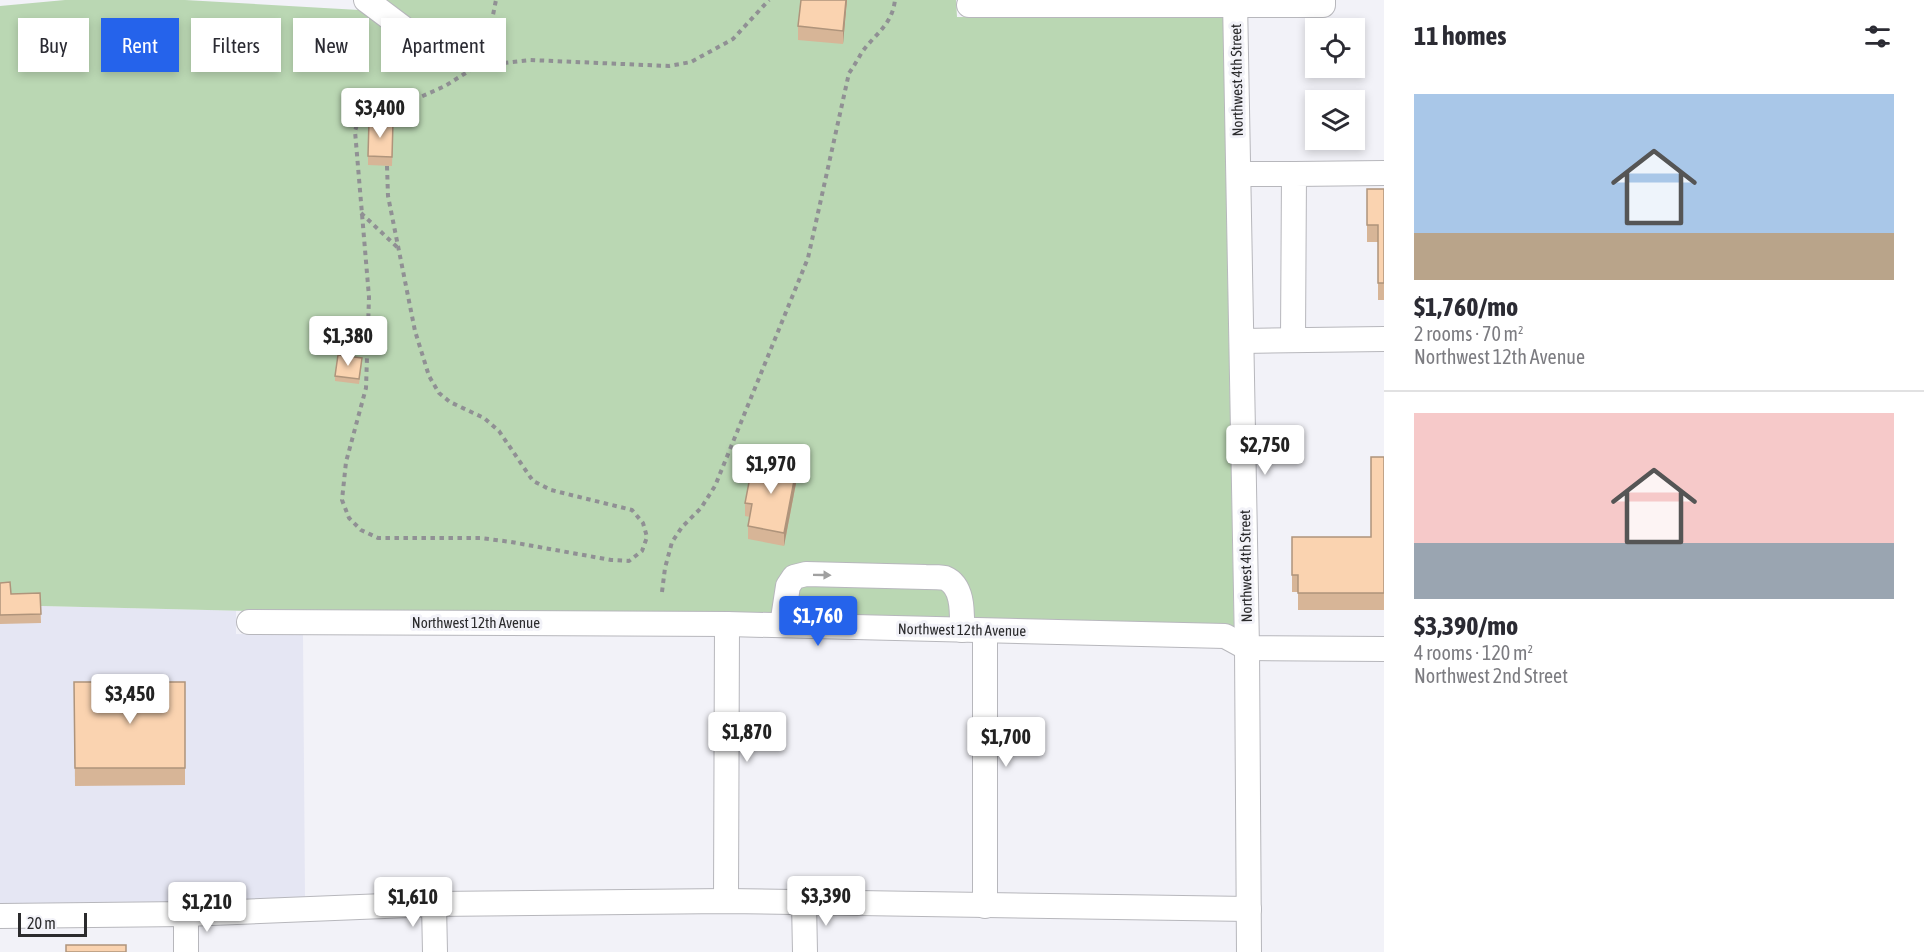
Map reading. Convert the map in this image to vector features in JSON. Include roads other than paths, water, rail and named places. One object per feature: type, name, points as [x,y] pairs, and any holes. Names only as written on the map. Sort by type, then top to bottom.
[{"type":"street","points":[[366,0],[390,18]]},
{"type":"street","name":"Northwest 4th Street","points":[[1235,3],[1247,648],[1249,952]]},
{"type":"street","points":[[969,5],[1323,3]]},
{"type":"street","points":[[1239,174],[1384,173]]},
{"type":"street","points":[[1293,339],[1294,174]]},
{"type":"street","points":[[1242,341],[1384,339]]},
{"type":"street","points":[[782,626],[788,586],[794,577],[806,574],[926,577],[945,579],[954,585],[974,630],[985,906]]},
{"type":"street","name":"Northwest 12th Avenue","points":[[249,622],[727,624],[1225,636],[1247,648],[1384,649]]},
{"type":"street","points":[[726,901],[727,624]]},
{"type":"street","points":[[0,916],[186,914],[434,904],[726,901],[1249,909]]},
{"type":"street","points":[[804,902],[805,952]]},
{"type":"street","points":[[434,904],[435,952]]},
{"type":"street","points":[[186,914],[186,952]]}]
